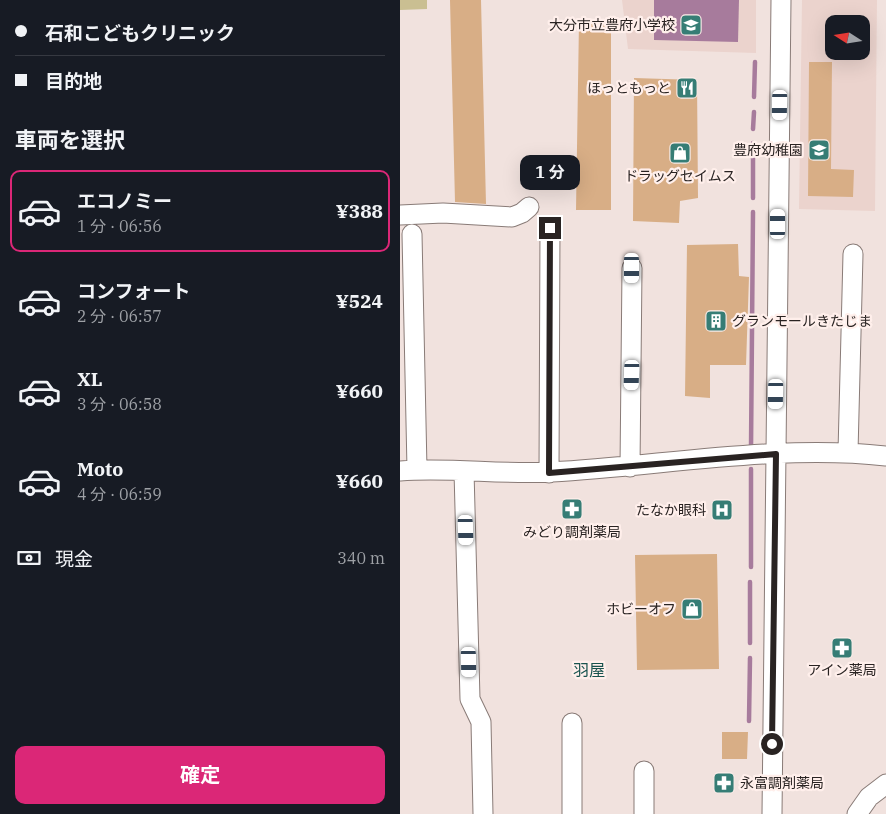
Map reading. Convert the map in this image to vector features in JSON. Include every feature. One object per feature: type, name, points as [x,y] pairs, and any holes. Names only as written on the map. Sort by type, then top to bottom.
[{"type":"street","points":[[772,814],[781,0]]},
{"type":"street","points":[[400,215],[443,213],[512,217],[522,214],[529,207]]},
{"type":"street","points":[[549,473],[550,228]]},
{"type":"street","points":[[412,234],[409,470],[549,473],[776,454],[848,452],[886,456]]},
{"type":"street","points":[[848,452],[853,254]]},
{"type":"street","points":[[630,467],[632,268]]},
{"type":"street","points":[[464,472],[470,699],[481,722],[483,814]]},
{"type":"street","points":[[572,723],[572,814]]},
{"type":"street","points":[[644,771],[644,814]]},
{"type":"street","points":[[857,814],[869,797],[886,784]]},
{"type":"shaded area","points":[[400,0],[427,0],[427,9],[400,10]]},
{"type":"shaded area","name":"大分市立豊府小学校","points":[[622,0],[756,0],[756,53],[628,49]]},
{"type":"shaded area","points":[[654,0],[739,0],[738,42],[654,40]]},
{"type":"shaded area","points":[[802,0],[877,0],[875,211],[799,209]]},
{"type":"building","points":[[450,0],[481,0],[486,204],[455,202]]},
{"type":"building","points":[[579,21],[611,21],[611,210],[576,210]]},
{"type":"building","points":[[809,62],[832,62],[831,169],[854,170],[853,197],[808,196]]},
{"type":"building","points":[[634,78],[697,80],[698,198],[680,201],[679,223],[633,221]]},
{"type":"building","name":"グランモールきたじま","points":[[738,244],[739,276],[749,277],[746,365],[710,365],[710,398],[685,396],[687,245]]},
{"type":"building","points":[[717,554],[719,669],[637,670],[635,555]]},
{"type":"building","points":[[722,732],[748,732],[747,759],[722,759]]},
{"type":"waterway","points":[[754,97],[755,62]]},
{"type":"waterway","points":[[753,129],[754,112]]},
{"type":"waterway","points":[[753,143],[753,198]]},
{"type":"waterway","points":[[751,450],[753,212]]},
{"type":"waterway","points":[[751,469],[751,567]]},
{"type":"waterway","points":[[750,582],[750,643]]},
{"type":"waterway","points":[[749,721],[750,658]]},
{"type":"place","name":"大分市立豊府小学校","points":[[691,25]]},
{"type":"place","name":"ほっともっと","points":[[687,88]]},
{"type":"place","name":"豊府幼稚園","points":[[819,150]]},
{"type":"place","name":"ドラッグセイムス","points":[[680,153]]},
{"type":"place","name":"グランモールきたじま","points":[[716,321]]},
{"type":"place","name":"みどり調剤薬局","points":[[572,509]]},
{"type":"place","name":"たなか眼科","points":[[722,510]]},
{"type":"place","name":"ホビーオフ","points":[[692,609]]},
{"type":"place","name":"アイン薬局","points":[[842,648]]},
{"type":"place","name":"永富調剤薬局","points":[[724,783]]},
{"type":"district","name":"羽屋","points":[[589,670]]},
{"type":"route","points":[[550,228],[549,473],[776,454],[772,744]]}]
